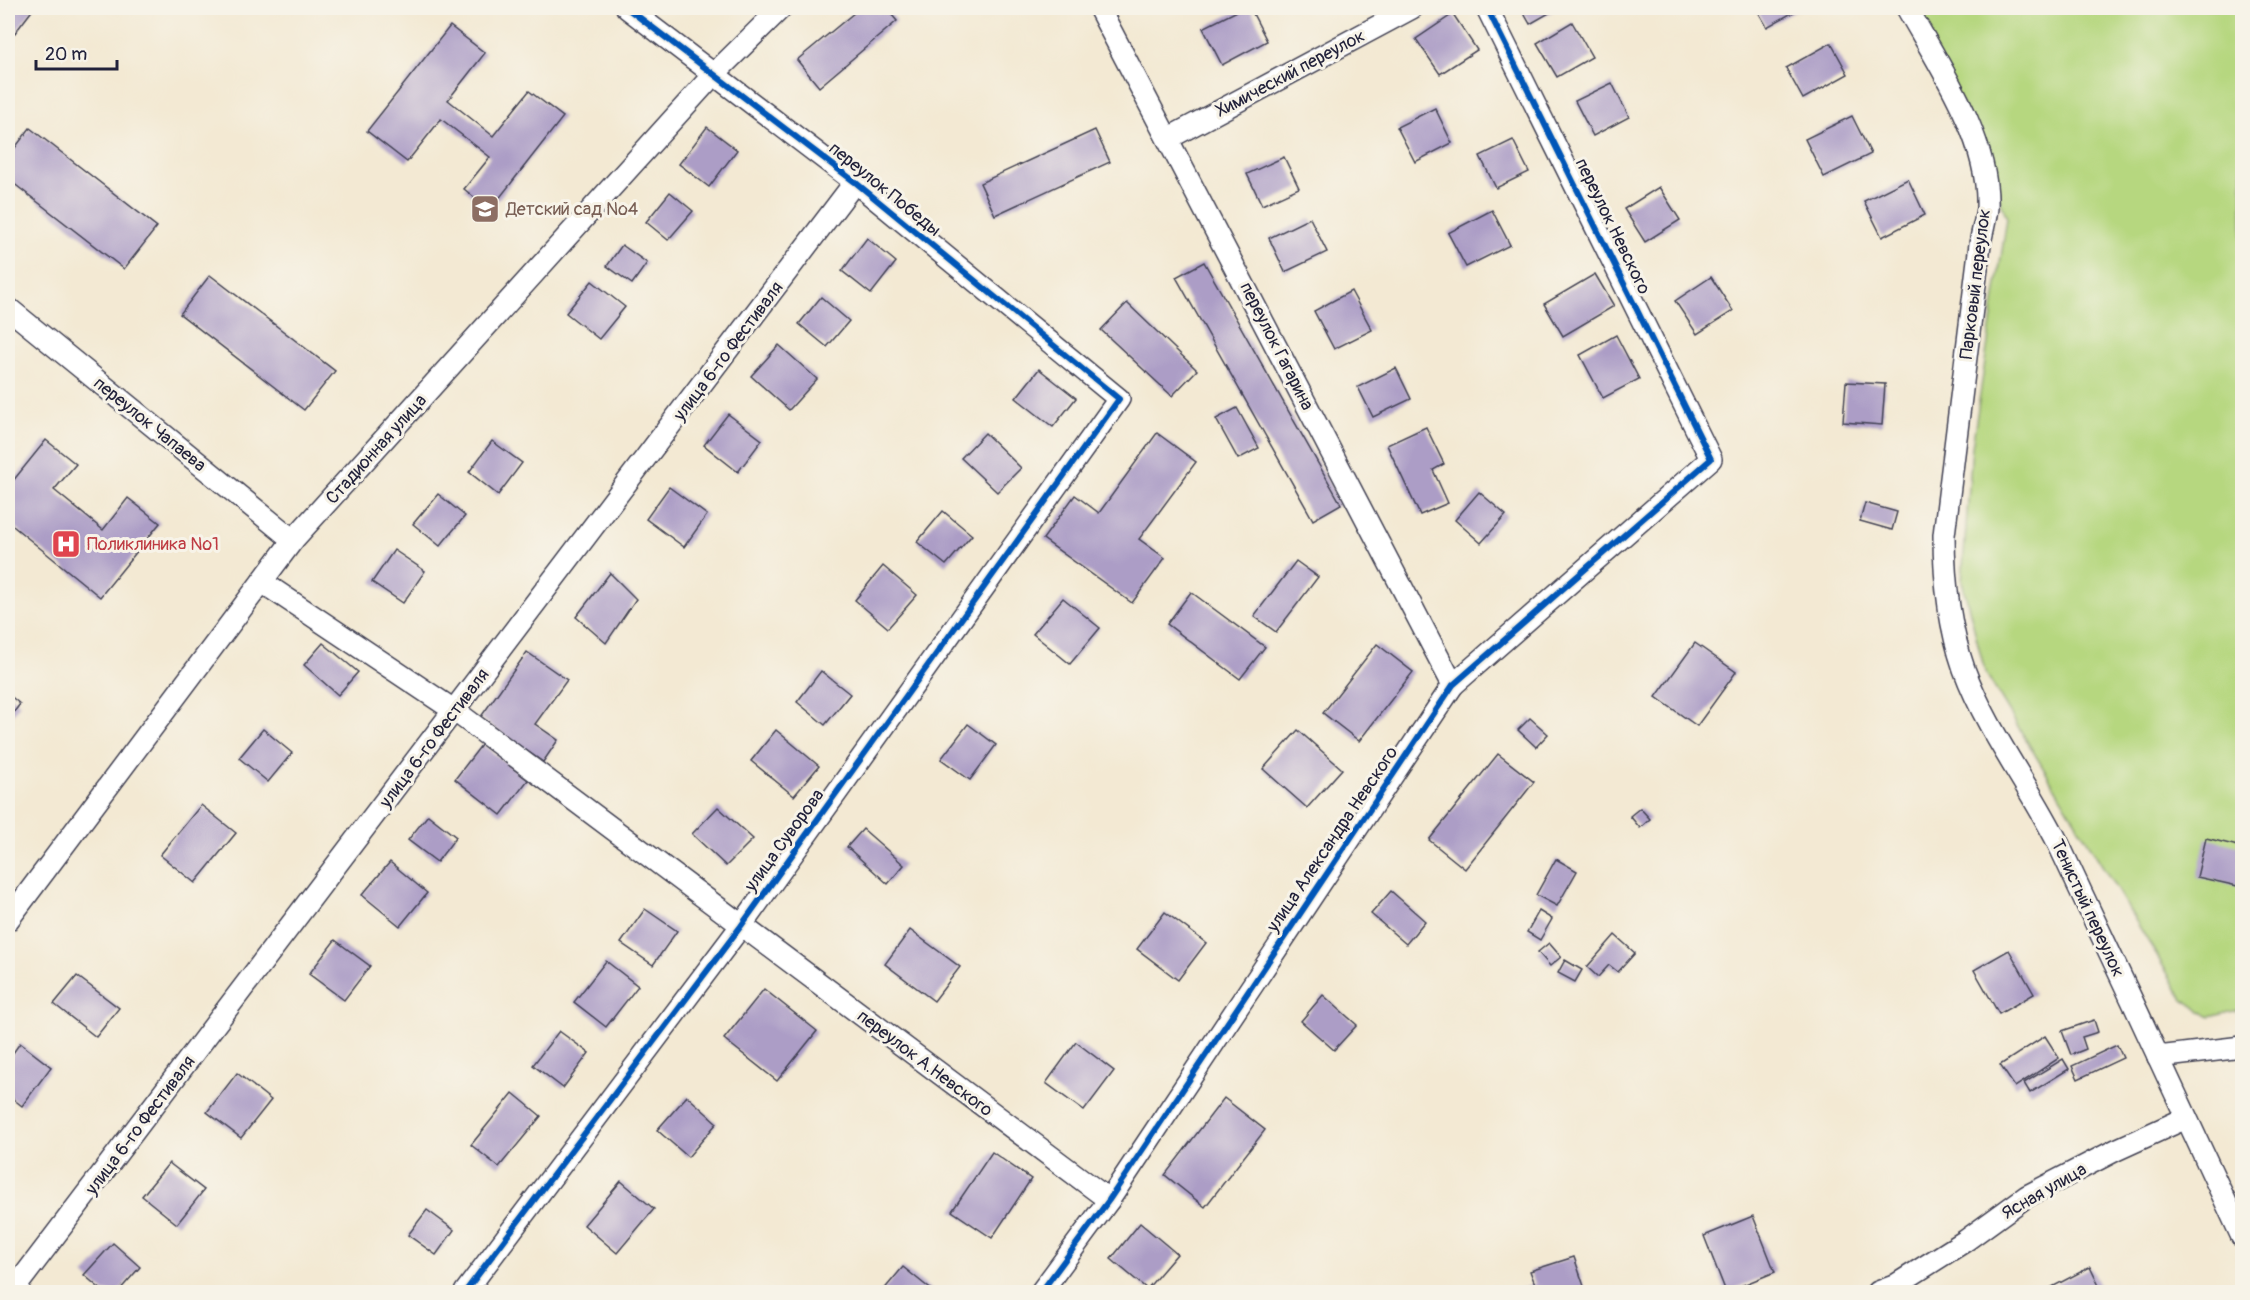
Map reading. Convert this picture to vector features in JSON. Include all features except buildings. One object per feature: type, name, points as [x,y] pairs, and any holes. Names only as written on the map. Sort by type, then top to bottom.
[{"type":"street","name":"переулок Победы","points":[[627,8],[855,183],[1119,399]]},
{"type":"street","name":"Стадионная улица","points":[[8,920],[293,540],[713,75],[781,8]]},
{"type":"street","name":"переулок Гагарина","points":[[1099,8],[1453,685]]},
{"type":"street","name":"Химический переулок","points":[[1168,138],[1412,8]]},
{"type":"street","name":"переулок Невского","points":[[1487,8],[1711,459]]},
{"type":"street","name":"Парковый переулок","points":[[1907,8],[1964,110],[1985,174],[1987,208],[1980,244],[1945,523],[1944,577]]},
{"type":"street","name":"улица 6-го Фестиваля","points":[[12,1293],[855,183]]},
{"type":"street","name":"переулок Чапаева","points":[[8,308],[293,540]]},
{"type":"street","name":"улица Суворова","points":[[465,1293],[741,926],[1119,399]]},
{"type":"street","name":"улица Александра Невского","points":[[1041,1293],[1109,1200],[1453,685],[1711,459]]},
{"type":"street","name":"Тенистый переулок","points":[[1944,577],[1952,625],[1968,677],[1979,703],[2057,842],[2242,1237]]},
{"type":"street","name":"переулок А.Невского","points":[[262,582],[455,711],[1109,1200]]},
{"type":"street","points":[[2158,1057],[2242,1047]]},
{"type":"street","name":"Ясная улица","points":[[1878,1293],[1894,1286],[1965,1241],[2028,1196],[2116,1150],[2186,1118]]},
{"type":"green space","points":[[1911,8],[2242,8],[2242,1009],[2210,1017],[2183,999],[1985,672],[1962,581],[1972,447],[2007,218],[1967,113]]},
{"type":"cycle path","points":[[465,1292],[741,926],[1119,399],[855,182],[627,8]]},
{"type":"cycle path","points":[[1041,1292],[1109,1200],[1453,685],[1711,459],[1487,8]]},
{"type":"place","name":"Детский сад №4","points":[[485,209]]},
{"type":"place","name":"Поликлиника №1","points":[[66,544]]}]
